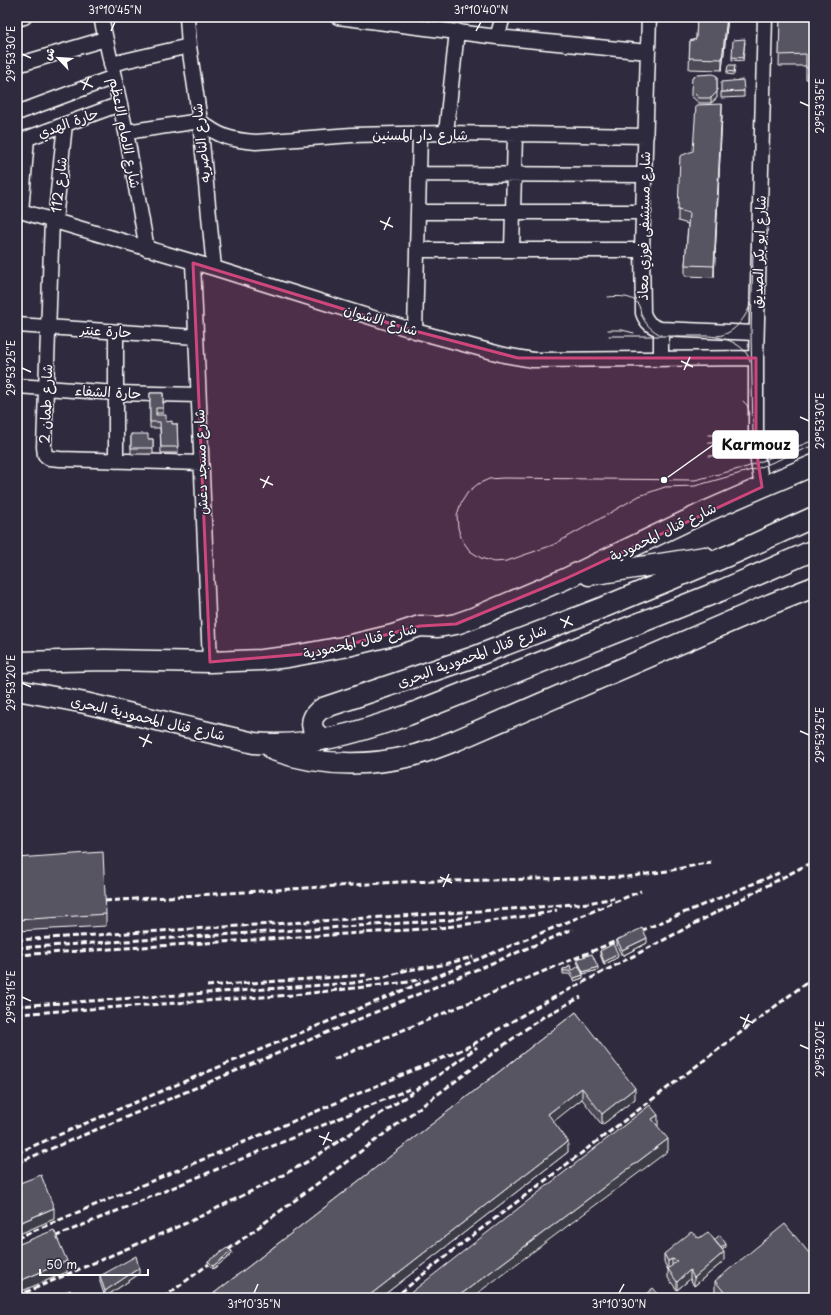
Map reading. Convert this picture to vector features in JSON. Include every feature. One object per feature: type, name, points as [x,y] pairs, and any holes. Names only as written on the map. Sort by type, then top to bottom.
[{"type":"main road","name":"شارع قنال المحمودية","points":[[17,662],[105,660],[210,662],[261,660],[302,655],[350,646],[394,635],[420,626],[438,627],[456,624],[565,579],[704,512],[814,465]]},
{"type":"main road","name":"شارع قنال المحمودية البحرى","points":[[327,739],[321,738],[316,734],[313,729],[312,722],[317,711],[323,708],[471,658],[604,607],[737,552],[814,517]]},
{"type":"main road","name":"شارع قنال المحمودية البحرى","points":[[17,690],[85,703],[254,743],[274,745],[294,744],[327,739],[365,730],[408,715],[712,594],[814,550]]},
{"type":"main road","points":[[565,579],[737,552]]},
{"type":"main road","points":[[254,743],[299,758],[346,764],[368,763],[412,755],[457,740],[771,604],[814,587]]},
{"type":"street","points":[[17,19],[24,17]]},
{"type":"street","name":"شارع الامام الاعظم","points":[[100,17],[126,132],[147,249]]},
{"type":"street","name":"شارع الناصريه","points":[[186,17],[200,121],[214,268]]},
{"type":"street","points":[[338,17],[497,37],[648,52]]},
{"type":"street","points":[[497,37],[503,17]]},
{"type":"street","name":"شارع مستشفى فوزي معاذ","points":[[649,17],[642,250],[644,319],[655,328],[661,329],[756,333]]},
{"type":"street","name":"شارع ابو بكر الصديق","points":[[762,487],[756,448],[756,333],[765,17]]},
{"type":"street","points":[[446,134],[457,32]]},
{"type":"street","points":[[17,65],[105,39]]},
{"type":"street","points":[[17,112],[112,71],[189,46]]},
{"type":"street","name":"حارة الهدي","points":[[22,140],[120,104]]},
{"type":"street","points":[[126,132],[200,121]]},
{"type":"street","name":"شارع دار المسنين","points":[[200,121],[212,131],[226,138],[256,142],[345,136],[420,134],[646,136]]},
{"type":"street","name":"شارع 112","points":[[54,221],[65,124]]},
{"type":"street","points":[[415,330],[420,134]]},
{"type":"street","points":[[512,250],[514,135]]},
{"type":"street","points":[[19,211],[22,140]]},
{"type":"street","points":[[419,174],[645,175]]},
{"type":"street","name":"شارع الاشوان","points":[[19,211],[214,268],[415,330],[504,355],[533,360],[756,358]]},
{"type":"street","points":[[418,212],[644,212]]},
{"type":"street","name":"شارع طمان 2","points":[[54,221],[48,327],[45,455],[49,458],[60,459],[201,463]]},
{"type":"street","points":[[418,250],[642,250]]},
{"type":"street","name":"شارع مسجد دغش","points":[[193,263],[210,662]]},
{"type":"street","name":"حارة عنتر","points":[[17,325],[196,337]]},
{"type":"street","points":[[661,329],[661,359]]},
{"type":"street","points":[[116,332],[116,461]]},
{"type":"street","name":"حارة الشفاء","points":[[17,386],[116,393],[198,395]]},
{"type":"highlighted area","points":[[193,263],[415,331],[518,358],[756,358],[756,448],[762,487],[565,579],[456,624],[420,626],[316,653],[210,662]]},
{"type":"building","points":[[697,17],[727,17],[722,59],[689,58],[690,41],[696,39]]},
{"type":"building","points":[[780,17],[814,17],[814,67],[806,68],[806,54],[779,55]]},
{"type":"building","points":[[745,39],[743,58],[732,57],[733,40]]},
{"type":"building","points":[[728,65],[735,65],[734,72],[727,71]]},
{"type":"building","points":[[713,74],[717,76],[717,92],[711,98],[699,98],[691,90],[692,78],[697,75]]},
{"type":"building","points":[[743,80],[744,91],[721,92],[721,82]]},
{"type":"building","points":[[722,104],[714,266],[685,265],[689,213],[678,210],[680,156],[693,151],[696,105]]},
{"type":"building","points":[[150,393],[163,393],[163,408],[156,408],[156,415],[166,415],[166,422],[172,421],[172,424],[177,424],[178,447],[161,447],[160,422],[150,422]]},
{"type":"building","points":[[131,434],[148,434],[148,439],[153,439],[153,448],[131,448]]},
{"type":"building","points":[[103,852],[106,914],[17,920],[17,858]]},
{"type":"building","points":[[642,928],[647,938],[622,950],[617,940]]},
{"type":"building","points":[[613,944],[618,954],[604,962],[600,951]]},
{"type":"building","points":[[592,954],[598,967],[583,972],[577,959]]},
{"type":"building","points":[[569,965],[571,966],[570,969],[573,970],[579,966],[583,975],[574,978],[569,971],[563,971],[563,969],[568,968]]},
{"type":"building","points":[[576,1012],[635,1088],[602,1114],[582,1088],[548,1114],[568,1141],[366,1298],[208,1298]]},
{"type":"building","points":[[650,1105],[658,1115],[652,1119],[668,1139],[456,1298],[404,1298]]},
{"type":"building","points":[[41,1175],[54,1208],[17,1224],[17,1184]]},
{"type":"building","points":[[785,1224],[814,1259],[814,1298],[729,1298],[715,1281]]},
{"type":"building","points":[[54,1230],[67,1261],[17,1282],[17,1245]]},
{"type":"building","points":[[691,1232],[699,1238],[708,1232],[724,1252],[694,1278],[690,1270],[677,1282],[668,1269],[677,1261],[672,1259],[668,1261],[664,1254]]},
{"type":"building","points":[[720,1235],[726,1244],[721,1248],[714,1240]]},
{"type":"building","points":[[227,1248],[232,1251],[213,1266],[208,1261]]},
{"type":"building","points":[[136,1256],[139,1268],[105,1291],[100,1276]]},
{"type":"building","points":[[653,1288],[662,1298],[641,1298]]},
{"type":"building","points":[[70,1290],[75,1297],[74,1298],[57,1297]]},
{"type":"tram line","points":[[753,253],[751,333],[753,432],[759,440],[785,452]]},
{"type":"tram line","points":[[608,297],[625,297],[637,302],[641,315],[646,323],[661,335]]},
{"type":"tram line","points":[[717,336],[728,333],[738,325],[749,309],[751,303]]},
{"type":"tram line","points":[[608,330],[622,330],[634,333]]},
{"type":"tram line","points":[[609,336],[712,336],[726,339],[739,346],[744,350],[750,362]]},
{"type":"tram line","points":[[743,401],[747,405],[750,414]]},
{"type":"tram line","points":[[708,435],[720,435],[731,438]]},
{"type":"tram line","points":[[814,440],[747,467],[695,480],[489,479],[478,484],[468,492],[461,503],[457,515],[458,528],[462,540],[470,551],[481,558],[494,562],[507,561],[553,545],[639,496],[665,487],[695,486],[759,468],[814,445]]},
{"type":"tram line","points":[[708,443],[731,443],[737,441],[756,448]]},
{"type":"tram line","points":[[709,456],[738,455],[756,448],[772,450]]},
{"type":"railway","points":[[17,1238],[472,1045],[538,1006],[814,861]]},
{"type":"railway","points":[[105,901],[399,882],[627,877],[711,862]]},
{"type":"railway","points":[[334,1059],[779,873]]},
{"type":"railway","points":[[17,1153],[173,1086],[641,891]]},
{"type":"railway","points":[[17,940],[511,909],[588,903],[614,898]]},
{"type":"railway","points":[[17,955],[439,928],[535,915],[557,910]]},
{"type":"railway","points":[[17,948],[451,920],[469,916]]},
{"type":"railway","points":[[17,1163],[573,929]]},
{"type":"railway","points":[[401,971],[441,965],[473,957]]},
{"type":"railway","points":[[17,1006],[353,983],[385,977],[407,970]]},
{"type":"railway","points":[[207,986],[367,975]]},
{"type":"railway","points":[[394,1298],[456,1248],[814,977]]},
{"type":"railway","points":[[17,1014],[292,995],[409,982],[421,979]]},
{"type":"railway","points":[[163,1298],[523,1031],[543,1017],[581,997]]},
{"type":"railway","points":[[17,1296],[191,1221],[274,1180],[312,1159],[443,1072],[477,1047]]},
{"type":"railway","points":[[47,1240],[412,1088]]},
{"type":"place","name":"Karmouz","points":[[664,480]]}]
